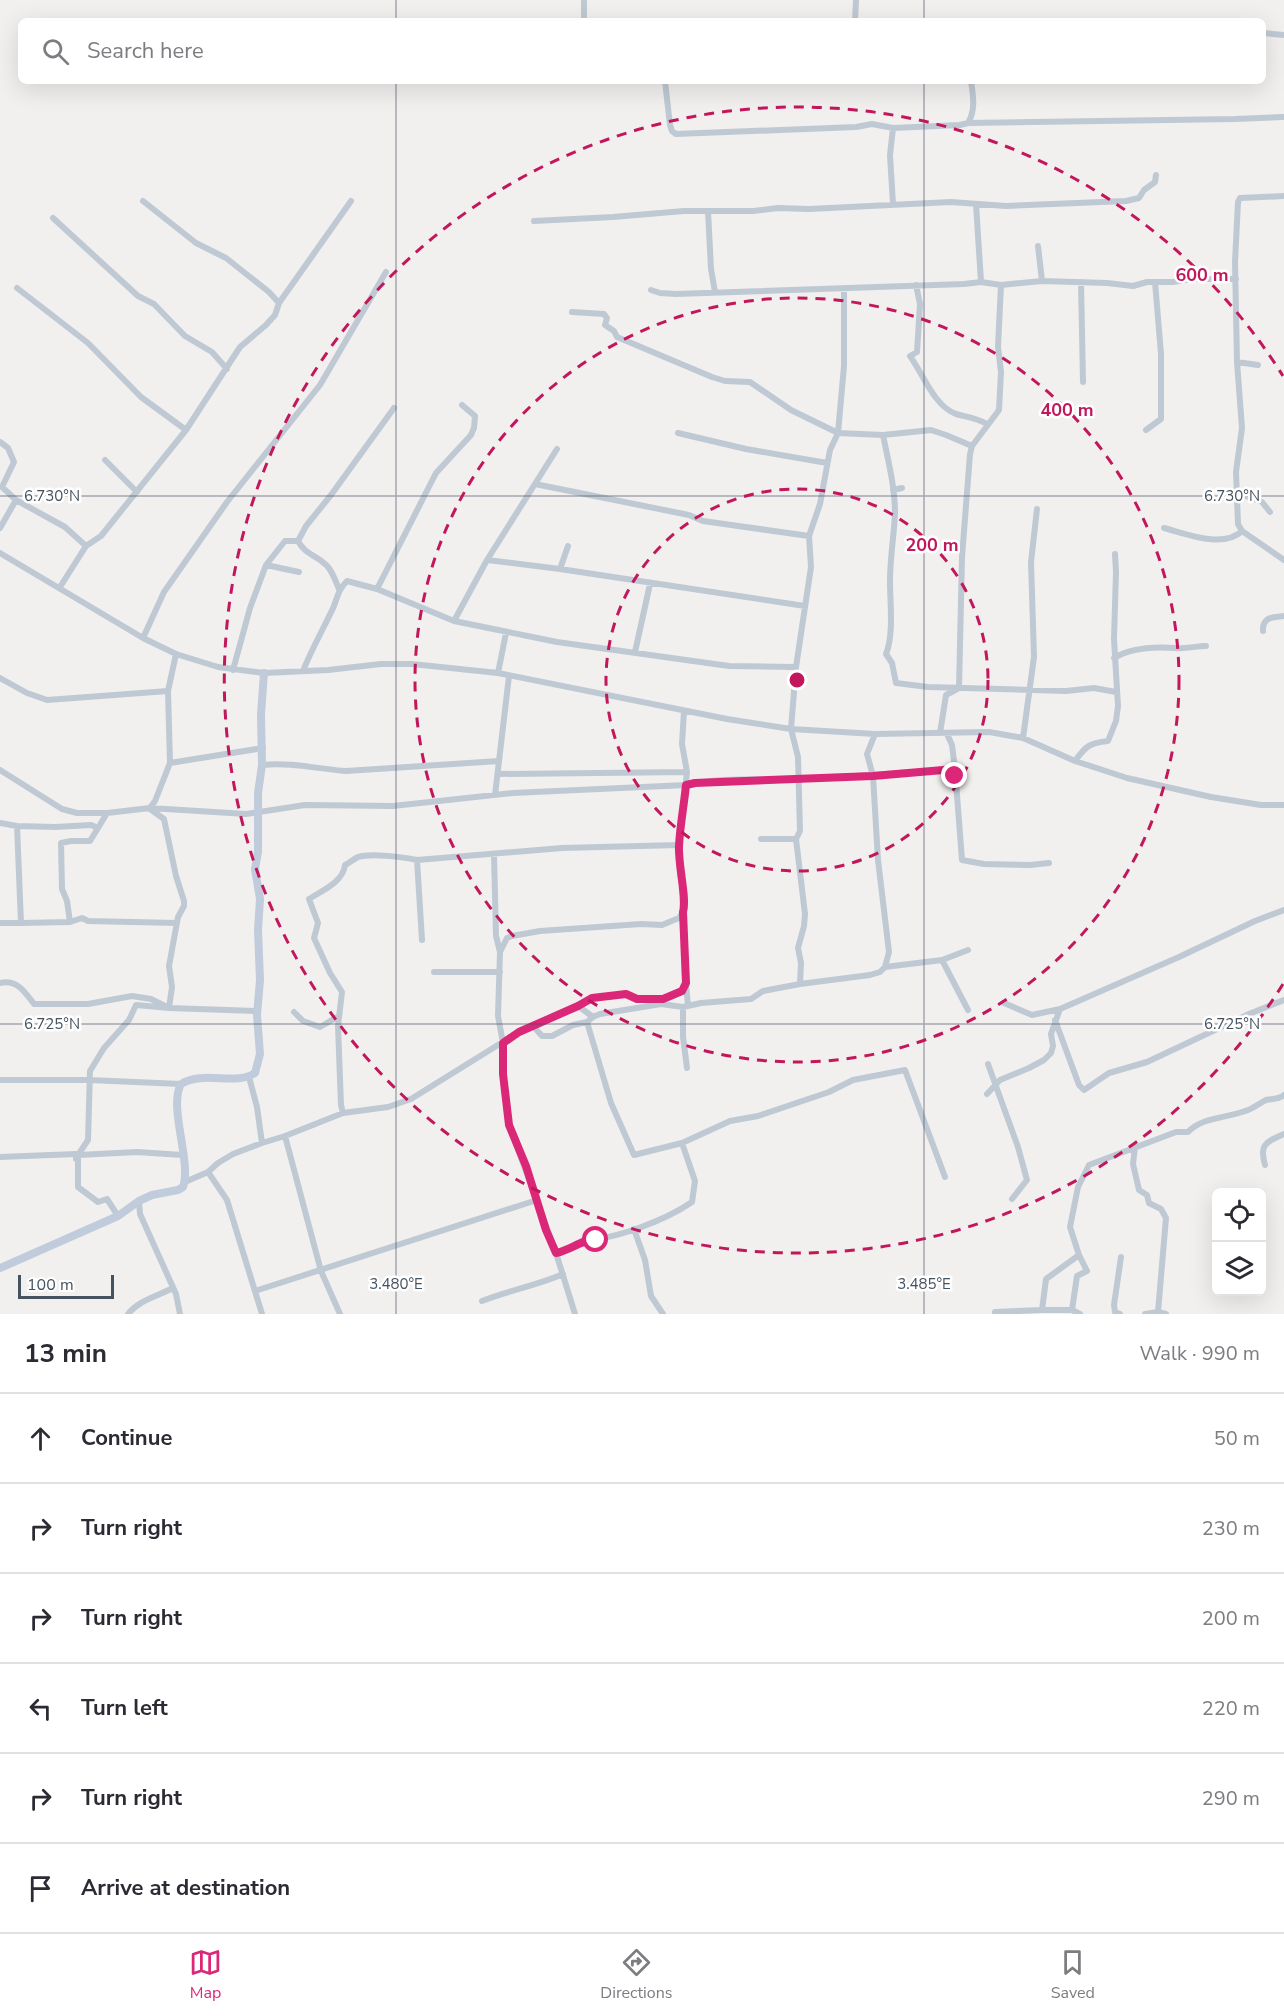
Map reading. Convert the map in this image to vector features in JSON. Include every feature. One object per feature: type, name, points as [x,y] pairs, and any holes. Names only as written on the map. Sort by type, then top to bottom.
[{"type":"street","points":[[584,0],[584,18]]},
{"type":"street","points":[[855,18],[856,0]]},
{"type":"street","points":[[1266,33],[1284,34]]},
{"type":"street","points":[[665,84],[670,125],[676,134],[856,127],[872,124],[893,128],[968,123],[1284,117]]},
{"type":"street","points":[[968,123],[974,107],[971,84]]},
{"type":"street","points":[[893,128],[890,155],[893,204]]},
{"type":"street","points":[[534,221],[684,211],[753,211],[778,208],[809,209],[951,202],[1006,206],[1135,200],[1155,182],[1156,175]]},
{"type":"street","points":[[1284,196],[1247,197],[1240,198],[1238,201],[1236,279],[1237,362],[1242,428],[1236,472],[1238,524],[1242,531],[1284,560]]},
{"type":"street","points":[[143,201],[196,243],[226,258],[269,292],[279,303]]},
{"type":"street","points":[[60,587],[86,546],[101,536],[186,430],[240,347],[275,315],[279,303],[351,201]]},
{"type":"street","points":[[976,204],[981,282]]},
{"type":"street","points":[[708,211],[711,269],[715,292]]},
{"type":"street","points":[[53,218],[138,296],[154,304],[186,336],[212,352],[227,369]]},
{"type":"street","points":[[1038,246],[1042,281]]},
{"type":"street","points":[[143,638],[164,592],[227,502],[320,385],[386,272]]},
{"type":"street","points":[[651,290],[660,294],[676,294],[981,282],[1000,285],[1042,281],[1133,286],[1208,278],[1236,279]]},
{"type":"street","points":[[1081,282],[1083,382]]},
{"type":"street","points":[[1146,430],[1161,419],[1161,354],[1155,282]]},
{"type":"street","points":[[916,285],[920,304],[917,352],[910,356],[923,376],[928,390],[947,408],[956,414],[977,418],[987,424]]},
{"type":"street","points":[[959,688],[965,504],[972,446],[999,411],[1000,285]]},
{"type":"street","points":[[17,288],[88,343],[141,397],[186,430]]},
{"type":"street","points":[[800,984],[801,963],[798,948],[805,914],[796,839],[800,831],[798,757],[791,729],[796,667],[811,567],[809,536],[820,504],[830,450],[838,433],[844,366],[844,288]]},
{"type":"street","points":[[572,312],[604,314],[607,318],[604,323],[617,337],[712,377],[725,381],[750,382],[791,410],[838,433],[883,435],[931,430],[972,446]]},
{"type":"street","points":[[1237,362],[1258,364]]},
{"type":"street","points":[[377,589],[436,473],[458,451],[474,428],[475,416],[462,405]]},
{"type":"street","points":[[298,541],[306,526],[394,408]]},
{"type":"street","points":[[678,433],[746,449],[827,463]]},
{"type":"street","points":[[883,435],[895,512],[890,564],[892,615],[890,645],[886,654],[892,663],[896,683],[959,688],[1066,691],[1094,688],[1116,692]]},
{"type":"street","points":[[0,442],[8,448],[14,462],[2,486],[16,500],[65,527],[86,546]]},
{"type":"street","points":[[454,621],[487,560],[556,449]]},
{"type":"street","points":[[105,460],[136,492]]},
{"type":"street","points":[[536,484],[689,515],[703,520],[809,536]]},
{"type":"street","points":[[893,490],[903,488]]},
{"type":"street","points":[[1237,493],[1262,502],[1270,512]]},
{"type":"street","points":[[0,528],[16,500]]},
{"type":"street","points":[[1023,738],[1034,657],[1031,562],[1037,509]]},
{"type":"street","points":[[1164,528],[1214,539],[1236,536],[1242,531]]},
{"type":"street","points":[[233,670],[250,608],[266,565],[285,541],[298,541]]},
{"type":"street","points":[[298,541],[308,554],[319,559],[328,567],[339,589]]},
{"type":"street","points":[[560,569],[568,546]]},
{"type":"street","points":[[0,553],[143,638],[176,654],[233,670],[264,673],[328,670],[365,665],[412,664],[498,673],[684,711],[791,729],[875,734],[989,732],[1023,738],[1075,761],[1127,778],[1211,797],[1261,805],[1284,806]]},
{"type":"street","points":[[1075,761],[1092,743],[1108,741],[1116,720],[1115,554]]},
{"type":"street","points":[[487,560],[805,606]]},
{"type":"street","points":[[266,565],[299,572]]},
{"type":"street","points":[[303,671],[334,605],[339,589],[347,581],[377,589],[454,621],[506,633],[729,666],[796,667]]},
{"type":"street","points":[[635,652],[650,584]]},
{"type":"street","points":[[1263,632],[1266,620],[1284,616]]},
{"type":"street","points":[[498,673],[506,633]]},
{"type":"street","points":[[1114,658],[1125,651],[1206,646]]},
{"type":"street","points":[[150,808],[170,763],[168,691],[176,654]]},
{"type":"street","points":[[0,1080],[89,1080],[181,1084],[185,1081],[209,1077],[249,1077],[255,1073],[260,1054],[257,1011],[260,980],[258,930],[260,899],[255,869],[258,852],[258,793],[263,748],[261,714],[264,673]]},
{"type":"street","points":[[495,795],[509,676]]},
{"type":"street","points":[[0,678],[27,693],[47,700],[168,691]]},
{"type":"street","points":[[940,733],[946,695],[959,688]]},
{"type":"street","points":[[684,711],[682,744],[687,772],[679,845],[684,902],[686,1006],[683,1037],[687,1068]]},
{"type":"street","points":[[533,1026],[542,1036],[552,1035],[573,1025],[587,1022],[593,1017],[662,1004],[686,1006],[751,999],[763,991],[880,972],[885,967],[889,952],[878,860],[873,776],[867,754],[875,734]]},
{"type":"street","points":[[947,734],[952,746],[955,769],[962,860],[984,864],[1049,863]]},
{"type":"street","points":[[170,763],[263,748]]},
{"type":"street","points":[[262,765],[281,763],[322,770],[346,771],[499,761]]},
{"type":"street","points":[[0,770],[62,809],[77,813],[107,813],[150,808],[246,814],[304,805],[393,806],[495,795],[726,781],[873,776],[955,769]]},
{"type":"street","points":[[498,774],[687,772]]},
{"type":"street","points":[[150,808],[165,819],[176,876],[183,895],[184,906],[177,923],[169,966],[172,987],[169,1008]]},
{"type":"street","points":[[70,922],[67,901],[62,889],[61,843],[90,841],[107,813]]},
{"type":"street","points":[[0,823],[55,827],[85,824],[98,828]]},
{"type":"street","points":[[17,826],[21,923]]},
{"type":"street","points":[[761,839],[796,839]]},
{"type":"street","points":[[343,1113],[340,1105],[338,1026],[342,992],[330,973],[314,938],[318,923],[309,899],[339,879],[344,872],[345,865],[357,857],[400,856],[417,860],[602,846],[679,845]]},
{"type":"street","points":[[494,854],[495,929],[500,952],[498,1016],[503,1043],[503,1074],[509,1125],[526,1166],[576,1314]]},
{"type":"street","points":[[417,860],[422,940]]},
{"type":"street","points":[[1004,1003],[1032,1015],[1060,1009],[1284,910]]},
{"type":"street","points":[[500,952],[507,938],[512,936],[540,931],[641,924],[662,925],[679,918],[683,912]]},
{"type":"street","points":[[0,923],[70,922],[82,918],[88,921],[177,923]]},
{"type":"street","points":[[885,967],[942,960],[968,950]]},
{"type":"street","points":[[942,960],[968,1010]]},
{"type":"street","points":[[434,972],[500,972]]},
{"type":"street","points":[[0,983],[7,982],[21,987],[34,1004],[88,1004],[132,996],[151,999],[169,1008]]},
{"type":"street","points":[[185,1182],[208,1172],[218,1162],[233,1154],[343,1113],[388,1107],[411,1099],[533,1026],[592,998],[626,994],[637,999],[663,999],[682,991],[686,983]]},
{"type":"street","points":[[1055,1019],[1079,1085],[1084,1090],[1109,1073],[1147,1062],[1284,1000]]},
{"type":"street","points":[[78,1187],[78,1155],[88,1140],[89,1080],[92,1065],[129,1020],[136,1005],[257,1011]]},
{"type":"street","points":[[578,1006],[593,1017]]},
{"type":"street","points":[[987,1094],[996,1087],[1000,1080],[1036,1064],[1051,1053],[1053,1046],[1051,1034],[1060,1009]]},
{"type":"street","points":[[294,1012],[303,1021],[320,1027],[339,1016]]},
{"type":"street","points":[[587,1022],[611,1103],[634,1155],[682,1143],[730,1121],[758,1116],[829,1092],[853,1080],[905,1070],[945,1177]]},
{"type":"street","points":[[988,1064],[1018,1147],[1027,1180],[1012,1199]]},
{"type":"street","points":[[249,1077],[257,1107],[262,1143]]},
{"type":"street","points":[[0,1268],[118,1216],[152,1195],[183,1187],[185,1182],[178,1097],[181,1084]]},
{"type":"street","points":[[1072,1310],[1077,1276],[1088,1271],[1079,1255],[1070,1227],[1078,1187],[1089,1165],[1176,1132],[1188,1132],[1193,1126],[1244,1112],[1263,1101],[1280,1099],[1284,1095]]},
{"type":"street","points":[[1265,1165],[1263,1147],[1268,1141],[1284,1134]]},
{"type":"street","points":[[285,1136],[321,1270],[340,1314]]},
{"type":"street","points":[[556,1253],[569,1250],[583,1240],[596,1240],[651,1224],[677,1213],[692,1202],[695,1181],[682,1143]]},
{"type":"street","points":[[1136,1147],[1132,1164],[1139,1190],[1147,1195],[1149,1203],[1161,1209],[1166,1218],[1154,1313]]},
{"type":"street","points":[[78,1155],[137,1152],[182,1155]]},
{"type":"street","points":[[0,1157],[76,1154],[78,1187],[98,1202],[107,1200],[118,1216]]},
{"type":"street","points":[[208,1172],[226,1200],[262,1314]]},
{"type":"street","points":[[255,1291],[537,1200]]},
{"type":"street","points":[[139,1201],[140,1214],[173,1288],[180,1314]]},
{"type":"street","points":[[128,1210],[140,1214]]},
{"type":"street","points":[[634,1228],[645,1260],[651,1296],[663,1314]]},
{"type":"street","points":[[1042,1310],[1046,1279],[1079,1255]]},
{"type":"street","points":[[1115,1314],[1114,1305],[1121,1257]]},
{"type":"street","points":[[482,1301],[508,1290],[540,1284],[563,1274]]},
{"type":"street","points":[[128,1314],[136,1304],[173,1288]]},
{"type":"street","points":[[995,1314],[994,1312],[1042,1310],[1072,1310],[1080,1314]]},
{"type":"route","points":[[596,1240],[583,1240],[569,1250],[556,1253],[546,1230],[526,1166],[509,1125],[503,1074],[503,1043],[519,1032],[592,998],[626,994],[637,999],[663,999],[682,991],[686,983],[684,902],[679,845],[686,785],[726,781],[873,776],[955,769],[955,776]]}]
